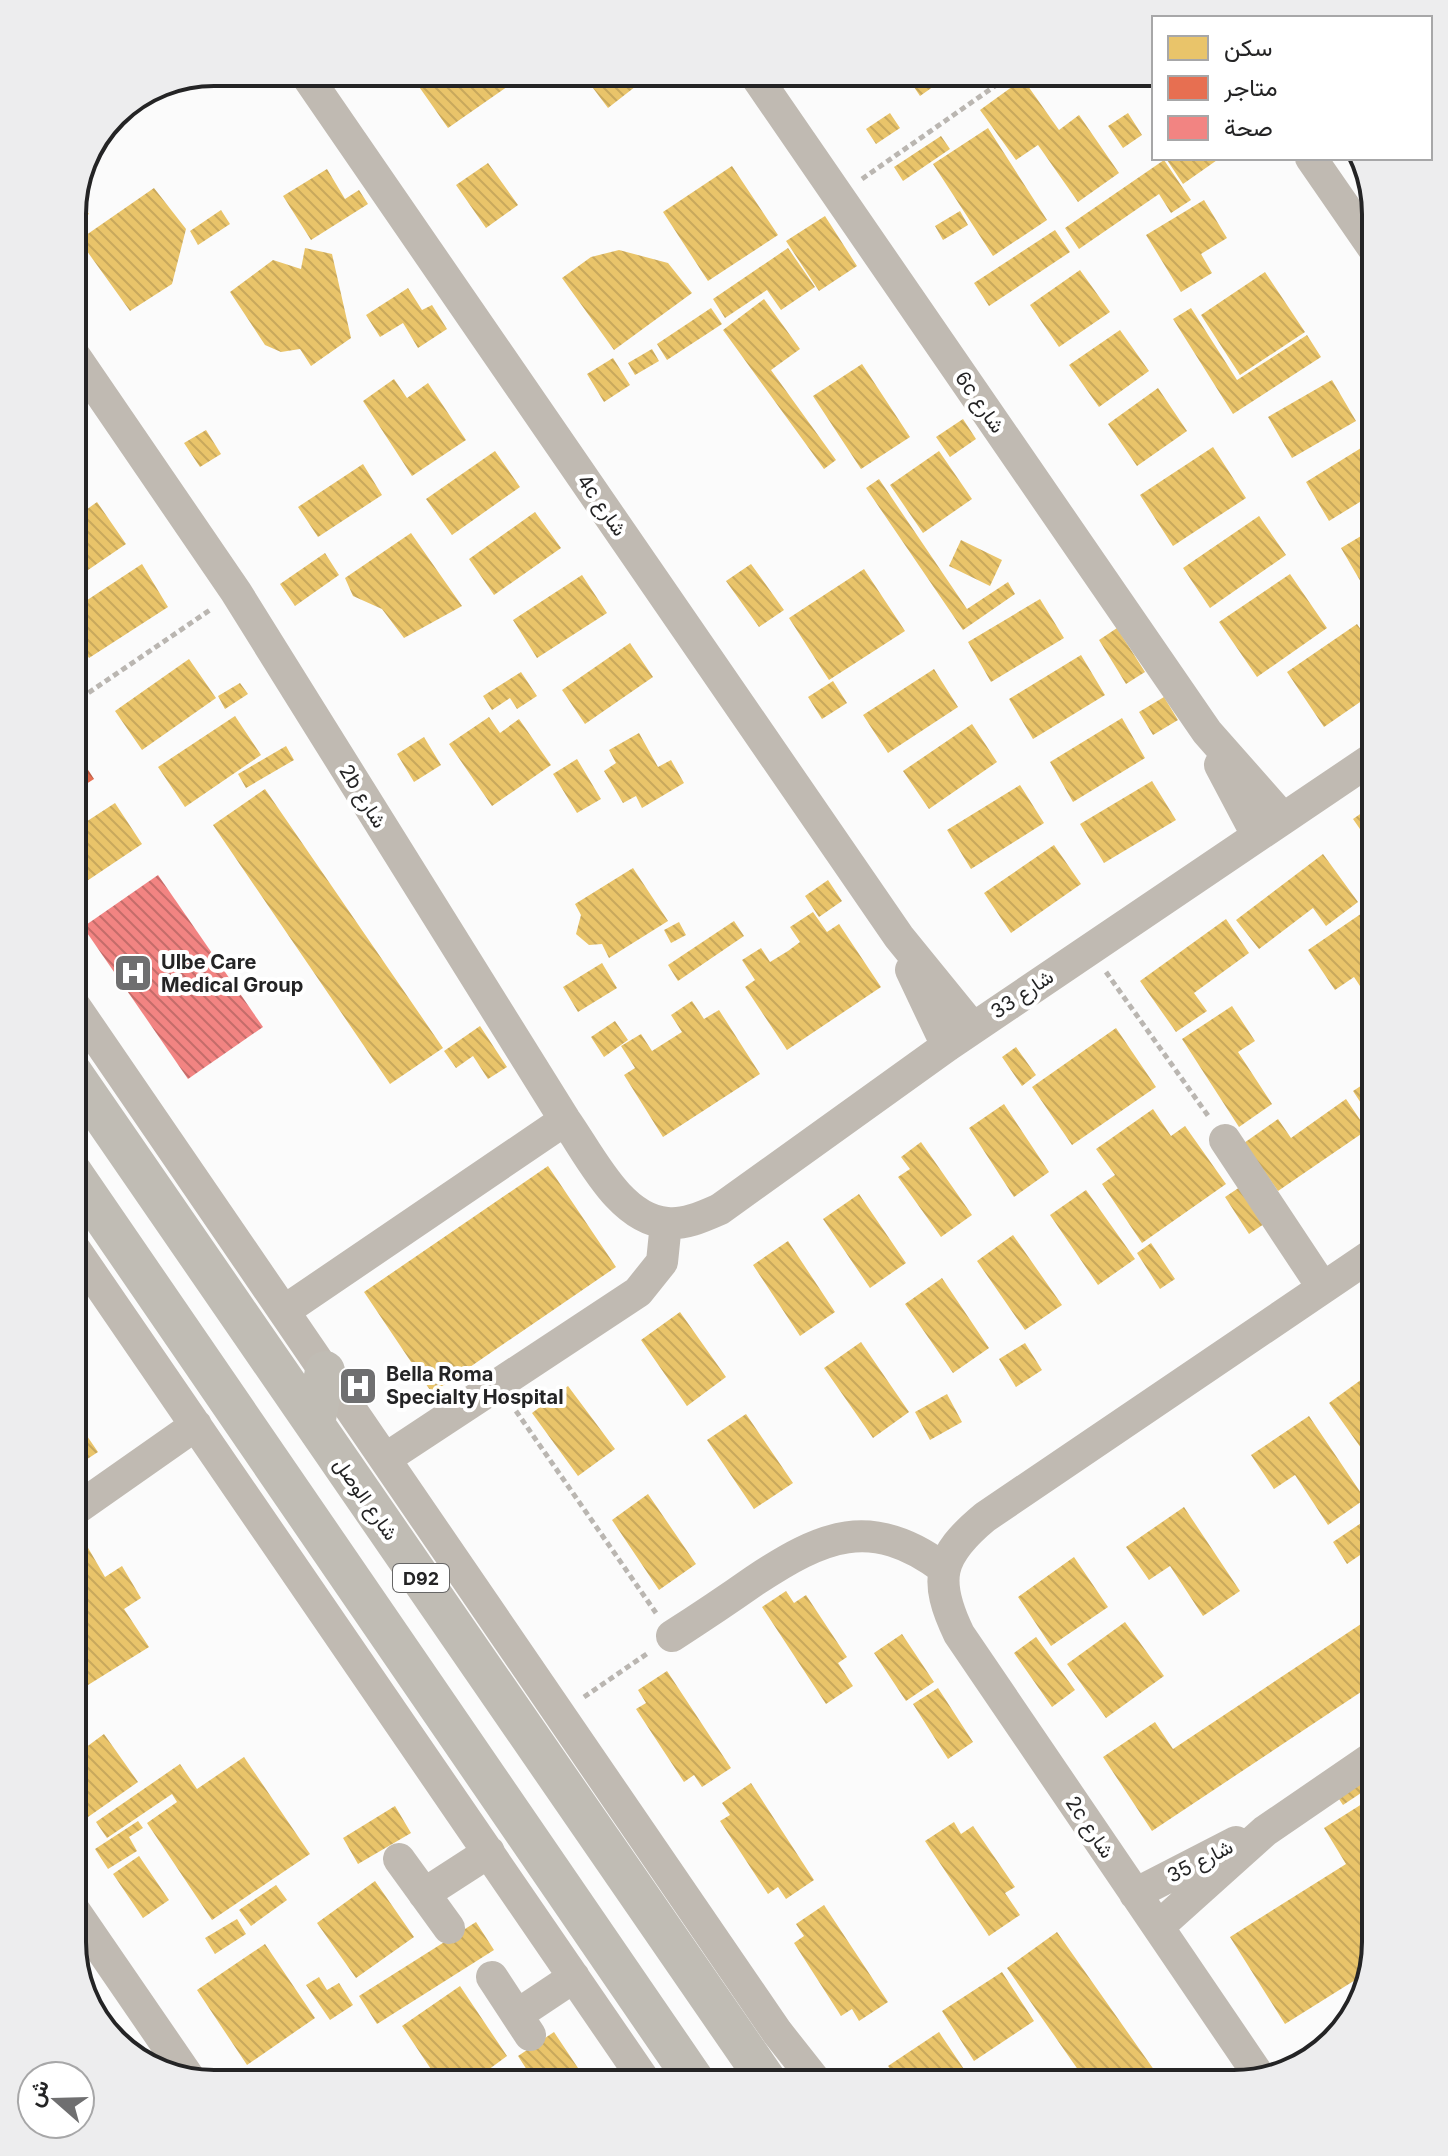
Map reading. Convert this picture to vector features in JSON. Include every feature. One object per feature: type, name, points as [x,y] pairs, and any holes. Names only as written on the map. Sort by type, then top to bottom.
[{"type":"main road","name":"شارع الوصل","points":[[86,1092],[759,2070]]},
{"type":"main road","name":"D92","points":[[86,1192],[687,2070]]},
{"type":"main road","points":[[315,1424],[325,1371]]},
{"type":"street","name":"4c شارع","points":[[314,86],[899,937],[960,1037]]},
{"type":"street","name":"6c شارع","points":[[763,86],[1207,732],[1220,765],[1270,826]]},
{"type":"street","points":[[1313,160],[1362,225]]},
{"type":"street","name":"2b شارع","points":[[86,372],[236,592],[565,1120],[618,1195],[639,1213],[666,1223]]},
{"type":"street","name":"شارع 33","points":[[666,1223],[695,1220],[720,1209],[960,1037],[1362,765]]},
{"type":"street","points":[[86,1022],[777,2032],[807,2070]]},
{"type":"street","points":[[284,1311],[565,1120]]},
{"type":"street","points":[[1225,1140],[1323,1288]]},
{"type":"street","points":[[385,1459],[638,1292],[652,1279],[662,1262],[666,1223]]},
{"type":"street","points":[[672,1636],[795,1554],[825,1540],[856,1535],[888,1538],[918,1550],[943,1568],[958,1540],[985,1517],[1362,1262]]},
{"type":"street","points":[[86,1265],[637,2070]]},
{"type":"street","points":[[86,1502],[196,1425]]},
{"type":"street","name":"2c شارع","points":[[943,1568],[944,1602],[959,1634],[1254,2068]]},
{"type":"street","name":"شارع 35","points":[[1158,1927],[1265,1831],[1362,1765]]},
{"type":"street","name":"شارع 35","points":[[1135,1894],[1265,1831]]},
{"type":"street","points":[[424,1894],[489,1852]]},
{"type":"street","points":[[399,1859],[449,1928]]},
{"type":"street","points":[[86,1927],[181,2065]]},
{"type":"street","points":[[492,1977],[524,2025],[574,1977]]},
{"type":"path","points":[[839,196],[995,86]]},
{"type":"path","points":[[86,694],[236,592]]},
{"type":"path","points":[[1090,948],[1225,1140]]},
{"type":"path","points":[[497,1383],[672,1636],[560,1714]]},
{"type":"building: سكن","points":[[419,86],[508,86],[448,128]]},
{"type":"building: سكن","points":[[592,86],[636,86],[608,108]]},
{"type":"building: سكن","points":[[913,86],[934,86],[920,96]]},
{"type":"building: سكن","points":[[1013,86],[1028,86],[1059,130],[1079,115],[1119,173],[1078,202],[1038,145],[1016,160],[980,110]]},
{"type":"building: سكن","points":[[890,113],[900,128],[876,144],[866,129]]},
{"type":"building: سكن","points":[[1128,113],[1142,135],[1123,148],[1108,126]]},
{"type":"building: سكن","points":[[988,128],[1047,220],[993,256],[933,164]]},
{"type":"building: سكن","points":[[941,136],[950,149],[903,181],[894,167]]},
{"type":"building: سكن","points":[[1164,160],[1191,200],[1171,213],[1159,194],[1079,249],[1065,228]]},
{"type":"building: سكن","points":[[1167,160],[1217,160],[1183,184]]},
{"type":"building: سكن","points":[[488,163],[518,205],[486,228],[456,185]]},
{"type":"building: سكن","points":[[732,166],[778,235],[708,281],[663,212]]},
{"type":"building: سكن","points":[[327,169],[345,199],[359,190],[368,204],[311,240],[283,196]]},
{"type":"building: سكن","points":[[154,188],[186,229],[172,284],[130,311],[86,250],[86,235]]},
{"type":"building: سكن","points":[[1204,200],[1227,238],[1201,254],[1212,273],[1181,292],[1146,235]]},
{"type":"building: سكن","points":[[221,210],[230,224],[198,245],[190,231]]},
{"type":"building: سكن","points":[[960,211],[968,225],[943,240],[935,226]]},
{"type":"building: سكن","points":[[825,216],[857,266],[819,291],[786,241]]},
{"type":"building: سكن","points":[[1055,230],[1070,252],[989,306],[974,283]]},
{"type":"building: سكن","points":[[305,248],[332,254],[351,338],[311,366],[300,349],[281,352],[265,345],[230,292],[273,260],[301,269]]},
{"type":"building: سكن","points":[[788,248],[815,287],[781,310],[767,290],[725,318],[713,299]]},
{"type":"building: سكن","points":[[619,250],[668,263],[692,293],[614,350],[562,278],[591,257]]},
{"type":"building: سكن","points":[[1080,270],[1110,312],[1059,347],[1030,305]]},
{"type":"building: سكن","points":[[1265,272],[1305,332],[1240,375],[1201,315]]},
{"type":"building: سكن","points":[[408,288],[422,310],[432,305],[447,329],[418,348],[403,323],[380,337],[366,315]]},
{"type":"building: سكن","points":[[764,299],[800,349],[771,370],[836,460],[824,469],[723,330]]},
{"type":"building: سكن","points":[[711,308],[722,324],[667,360],[657,344]]},
{"type":"building: سكن","points":[[1191,308],[1237,380],[1307,335],[1321,357],[1233,414],[1173,319]]},
{"type":"building: سكن","points":[[1120,330],[1149,371],[1099,407],[1069,365]]},
{"type":"building: سكن","points":[[652,349],[659,361],[635,375],[628,363]]},
{"type":"building: سكن","points":[[613,358],[630,385],[604,402],[587,374]]},
{"type":"building: سكن","points":[[862,364],[910,437],[861,469],[813,396]]},
{"type":"building: سكن","points":[[394,379],[407,398],[428,383],[466,440],[412,476],[363,401]]},
{"type":"building: سكن","points":[[1332,380],[1356,421],[1292,458],[1268,417]]},
{"type":"building: سكن","points":[[1158,388],[1187,431],[1137,466],[1108,424]]},
{"type":"building: سكن","points":[[963,419],[976,439],[950,457],[936,437]]},
{"type":"building: سكن","points":[[206,430],[221,454],[200,467],[184,443]]},
{"type":"building: سكن","points":[[1213,447],[1246,498],[1173,546],[1140,495]]},
{"type":"building: سكن","points":[[1362,447],[1362,501],[1329,521],[1306,482]]},
{"type":"building: سكن","points":[[495,451],[520,487],[452,535],[426,499]]},
{"type":"building: سكن","points":[[939,451],[972,499],[923,533],[890,485]]},
{"type":"building: سكن","points":[[363,464],[382,495],[318,537],[298,507]]},
{"type":"building: سكن","points":[[879,479],[967,609],[1008,582],[1015,594],[963,630],[866,488]]},
{"type":"building: سكن","points":[[97,502],[126,544],[86,571],[86,510]]},
{"type":"building: سكن","points":[[535,512],[561,548],[494,595],[469,559]]},
{"type":"building: سكن","points":[[1259,516],[1286,555],[1210,608],[1183,568]]},
{"type":"building: سكن","points":[[411,533],[462,606],[404,638],[382,609],[353,596],[345,578]]},
{"type":"building: سكن","points":[[1362,535],[1362,584],[1341,548]]},
{"type":"building: سكن","points":[[961,540],[1002,560],[990,586],[949,566]]},
{"type":"building: سكن","points":[[325,553],[339,575],[295,606],[280,584]]},
{"type":"building: سكن","points":[[142,564],[168,607],[89,658],[86,653],[86,601]]},
{"type":"building: سكن","points":[[751,564],[784,610],[759,627],[726,581]]},
{"type":"building: سكن","points":[[864,569],[905,631],[829,680],[789,618]]},
{"type":"building: سكن","points":[[1290,574],[1327,628],[1257,677],[1219,622]]},
{"type":"building: سكن","points":[[582,575],[607,613],[537,658],[513,620]]},
{"type":"building: سكن","points":[[1040,599],[1064,638],[991,682],[968,642]]},
{"type":"building: سكن","points":[[1357,624],[1362,631],[1362,701],[1324,727],[1287,672]]},
{"type":"building: سكن","points":[[1117,628],[1145,672],[1126,684],[1099,640]]},
{"type":"building: سكن","points":[[630,643],[653,677],[585,724],[562,690]]},
{"type":"building: سكن","points":[[1081,655],[1105,695],[1033,739],[1009,699]]},
{"type":"building: سكن","points":[[189,659],[216,698],[142,750],[115,711]]},
{"type":"building: سكن","points":[[934,669],[958,707],[888,753],[863,715]]},
{"type":"building: سكن","points":[[521,672],[537,696],[517,709],[510,698],[492,710],[483,696]]},
{"type":"building: سكن","points":[[833,681],[847,703],[822,719],[808,697]]},
{"type":"building: سكن","points":[[240,683],[248,694],[225,709],[218,696]]},
{"type":"building: سكن","points":[[1164,697],[1178,720],[1153,735],[1139,712]]},
{"type":"building: سكن","points":[[235,716],[261,755],[185,807],[158,767]]},
{"type":"building: سكن","points":[[489,717],[500,733],[519,719],[551,765],[492,806],[449,744]]},
{"type":"building: سكن","points":[[1122,718],[1145,758],[1073,802],[1050,762]]},
{"type":"building: سكن","points":[[972,724],[997,762],[929,809],[903,771]]},
{"type":"building: سكن","points":[[639,733],[658,767],[671,760],[684,783],[642,808],[636,796],[623,803],[604,771],[616,763],[609,750]]},
{"type":"building: سكن","points":[[424,737],[441,765],[414,782],[397,754]]},
{"type":"building: سكن","points":[[286,746],[294,760],[246,788],[238,774]]},
{"type":"building: سكن","points":[[577,759],[601,799],[577,813],[553,774]]},
{"type":"building: سكن","points":[[1152,781],[1176,820],[1104,863],[1080,824]]},
{"type":"building: سكن","points":[[1020,785],[1044,823],[971,869],[947,830]]},
{"type":"building: سكن","points":[[265,789],[443,1048],[390,1084],[213,825]]},
{"type":"building: سكن","points":[[115,803],[142,844],[86,882],[86,822]]},
{"type":"building: سكن","points":[[1362,813],[1362,832],[1353,819]]},
{"type":"building: سكن","points":[[1054,845],[1081,884],[1011,933],[984,893]]},
{"type":"building: سكن","points":[[1323,854],[1358,902],[1326,926],[1313,908],[1259,949],[1236,920]]},
{"type":"building: سكن","points":[[633,868],[668,921],[609,958],[602,944],[589,945],[576,934],[581,915],[575,904]]},
{"type":"building: سكن","points":[[828,880],[842,901],[819,917],[805,896]]},
{"type":"building: سكن","points":[[813,912],[827,932],[839,924],[881,987],[787,1050],[745,987],[755,980],[742,960],[761,948],[770,962],[788,951],[800,942],[790,927]]},
{"type":"building: سكن","points":[[1362,913],[1362,989],[1354,977],[1335,990],[1308,950]]},
{"type":"building: سكن","points":[[1226,919],[1249,953],[1194,993],[1207,1011],[1176,1032],[1140,981]]},
{"type":"building: سكن","points":[[734,921],[744,936],[678,981],[668,965]]},
{"type":"building: سكن","points":[[679,922],[686,935],[671,943],[664,930]]},
{"type":"building: سكن","points":[[602,963],[617,988],[578,1012],[563,987]]},
{"type":"building: سكن","points":[[692,1001],[704,1019],[719,1010],[760,1074],[663,1137],[624,1075],[635,1068],[621,1046],[641,1034],[652,1051],[682,1032],[671,1015]]},
{"type":"building: سكن","points":[[1232,1006],[1255,1041],[1238,1052],[1272,1104],[1239,1127],[1182,1039]]},
{"type":"building: سكن","points":[[615,1021],[628,1040],[604,1057],[591,1037]]},
{"type":"building: سكن","points":[[480,1026],[507,1067],[488,1079],[473,1056],[456,1068],[444,1051]]},
{"type":"building: سكن","points":[[1116,1028],[1156,1087],[1072,1145],[1032,1087]]},
{"type":"building: سكن","points":[[1016,1047],[1036,1075],[1022,1086],[1002,1057]]},
{"type":"building: سكن","points":[[1362,1085],[1362,1105],[1353,1091]]},
{"type":"building: سكن","points":[[1346,1099],[1362,1123],[1362,1133],[1278,1191],[1244,1143],[1278,1119],[1291,1138]]},
{"type":"building: سكن","points":[[1004,1104],[1049,1172],[1014,1197],[969,1128]]},
{"type":"building: سكن","points":[[1153,1109],[1171,1136],[1185,1126],[1226,1184],[1142,1243],[1102,1184],[1115,1175],[1096,1149]]},
{"type":"building: سكن","points":[[921,1142],[972,1215],[941,1237],[898,1177],[910,1169],[901,1157]]},
{"type":"building: سكن","points":[[548,1166],[616,1267],[432,1393],[364,1292]]},
{"type":"building: سكن","points":[[1243,1185],[1267,1222],[1249,1234],[1225,1197]]},
{"type":"building: سكن","points":[[1086,1190],[1135,1259],[1098,1285],[1050,1215]]},
{"type":"building: سكن","points":[[859,1194],[906,1263],[870,1288],[823,1219]]},
{"type":"building: سكن","points":[[1013,1235],[1062,1305],[1025,1330],[977,1261]]},
{"type":"building: سكن","points":[[788,1241],[835,1312],[800,1336],[753,1265]]},
{"type":"building: سكن","points":[[1151,1243],[1175,1279],[1160,1289],[1137,1253]]},
{"type":"building: سكن","points":[[942,1278],[989,1348],[953,1373],[905,1304]]},
{"type":"building: سكن","points":[[680,1312],[726,1377],[687,1406],[641,1340]]},
{"type":"building: سكن","points":[[861,1342],[909,1412],[873,1438],[824,1368]]},
{"type":"building: سكن","points":[[1025,1343],[1042,1370],[1016,1387],[999,1359]]},
{"type":"building: سكن","points":[[1362,1379],[1362,1449],[1329,1403]]},
{"type":"building: سكن","points":[[568,1386],[615,1449],[578,1476],[532,1413]]},
{"type":"building: سكن","points":[[947,1394],[962,1422],[930,1440],[915,1412]]},
{"type":"building: سكن","points":[[746,1414],[793,1483],[754,1509],[707,1440]]},
{"type":"building: سكن","points":[[1309,1416],[1362,1495],[1362,1501],[1328,1525],[1295,1475],[1274,1489],[1251,1455]]},
{"type":"building: سكن","points":[[86,1434],[98,1452],[86,1460]]},
{"type":"building: سكن","points":[[648,1494],[696,1564],[659,1590],[612,1520]]},
{"type":"building: سكن","points":[[1184,1507],[1240,1591],[1203,1616],[1170,1566],[1149,1580],[1126,1547]]},
{"type":"building: سكن","points":[[1362,1522],[1362,1554],[1347,1564],[1333,1542]]},
{"type":"building: سكن","points":[[86,1547],[105,1577],[122,1566],[141,1598],[124,1609],[149,1647],[86,1686]]},
{"type":"building: سكن","points":[[1074,1557],[1108,1607],[1051,1646],[1018,1597]]},
{"type":"building: سكن","points":[[786,1591],[794,1603],[806,1595],[847,1657],[838,1663],[853,1686],[826,1704],[762,1607]]},
{"type":"building: سكن","points":[[1125,1622],[1164,1676],[1106,1718],[1067,1664]]},
{"type":"building: سكن","points":[[1362,1623],[1362,1691],[1152,1831],[1103,1757],[1155,1722],[1173,1749]]},
{"type":"building: سكن","points":[[902,1634],[934,1682],[906,1701],[874,1653]]},
{"type":"building: سكن","points":[[1036,1637],[1075,1690],[1052,1707],[1014,1653]]},
{"type":"building: سكن","points":[[667,1671],[731,1768],[702,1787],[694,1775],[684,1782],[636,1709],[646,1703],[638,1690]]},
{"type":"building: سكن","points":[[938,1688],[973,1742],[948,1759],[913,1704]]},
{"type":"building: سكن","points":[[104,1734],[138,1782],[86,1818],[86,1747]]},
{"type":"building: سكن","points":[[244,1757],[310,1854],[212,1920],[147,1823],[177,1802],[172,1794],[107,1838],[96,1822],[180,1764],[197,1789]]},
{"type":"building: سكن","points":[[1362,1771],[1362,1792],[1343,1805],[1333,1790]]},
{"type":"building: سكن","points":[[751,1783],[814,1880],[786,1899],[778,1887],[768,1894],[720,1821],[730,1815],[722,1803]]},
{"type":"building: سكن","points":[[1362,1804],[1362,1942],[1358,1975],[1356,1979],[1285,2024],[1230,1937],[1346,1864],[1324,1828]]},
{"type":"building: سكن","points":[[395,1806],[411,1833],[358,1864],[343,1838]]},
{"type":"building: سكن","points":[[138,1821],[143,1828],[129,1837],[137,1851],[108,1869],[95,1849]]},
{"type":"building: سكن","points":[[954,1822],[961,1834],[973,1826],[1015,1887],[1005,1893],[1020,1915],[989,1936],[925,1841]]},
{"type":"building: سكن","points":[[139,1856],[169,1900],[143,1918],[113,1874]]},
{"type":"building: سكن","points":[[375,1881],[414,1937],[356,1978],[317,1923]]},
{"type":"building: سكن","points":[[276,1885],[287,1900],[251,1926],[239,1910]]},
{"type":"building: سكن","points":[[824,1905],[888,2002],[859,2021],[852,2009],[841,2016],[794,1943],[804,1936],[796,1924]]},
{"type":"building: سكن","points":[[237,1919],[246,1934],[215,1954],[205,1938]]},
{"type":"building: سكن","points":[[476,1922],[494,1950],[377,2024],[359,1996]]},
{"type":"building: سكن","points":[[1057,1932],[1154,2070],[1078,2070],[1007,1968]]},
{"type":"building: سكن","points":[[265,1944],[315,2018],[247,2065],[197,1990]]},
{"type":"building: سكن","points":[[1002,1972],[1034,2021],[974,2061],[942,2011]]},
{"type":"building: سكن","points":[[319,1977],[327,1990],[339,1983],[353,2005],[330,2020],[306,1985]]},
{"type":"building: سكن","points":[[460,1986],[507,2056],[488,2070],[432,2070],[402,2026]]},
{"type":"building: سكن","points":[[554,2032],[579,2070],[527,2070],[518,2056]]},
{"type":"building: سكن","points":[[939,2032],[965,2070],[891,2070],[888,2066]]},
{"type":"building: متاجر","points":[[86,767],[94,779],[86,784]]},
{"type":"building: صحة","points":[[158,875],[263,1027],[188,1079],[86,931],[86,925]]},
{"type":"place","name":"Ulbe Care Medical Group","points":[[133,973]]},
{"type":"place","name":"Bella Roma Specialty Hospital","points":[[358,1386]]}]
